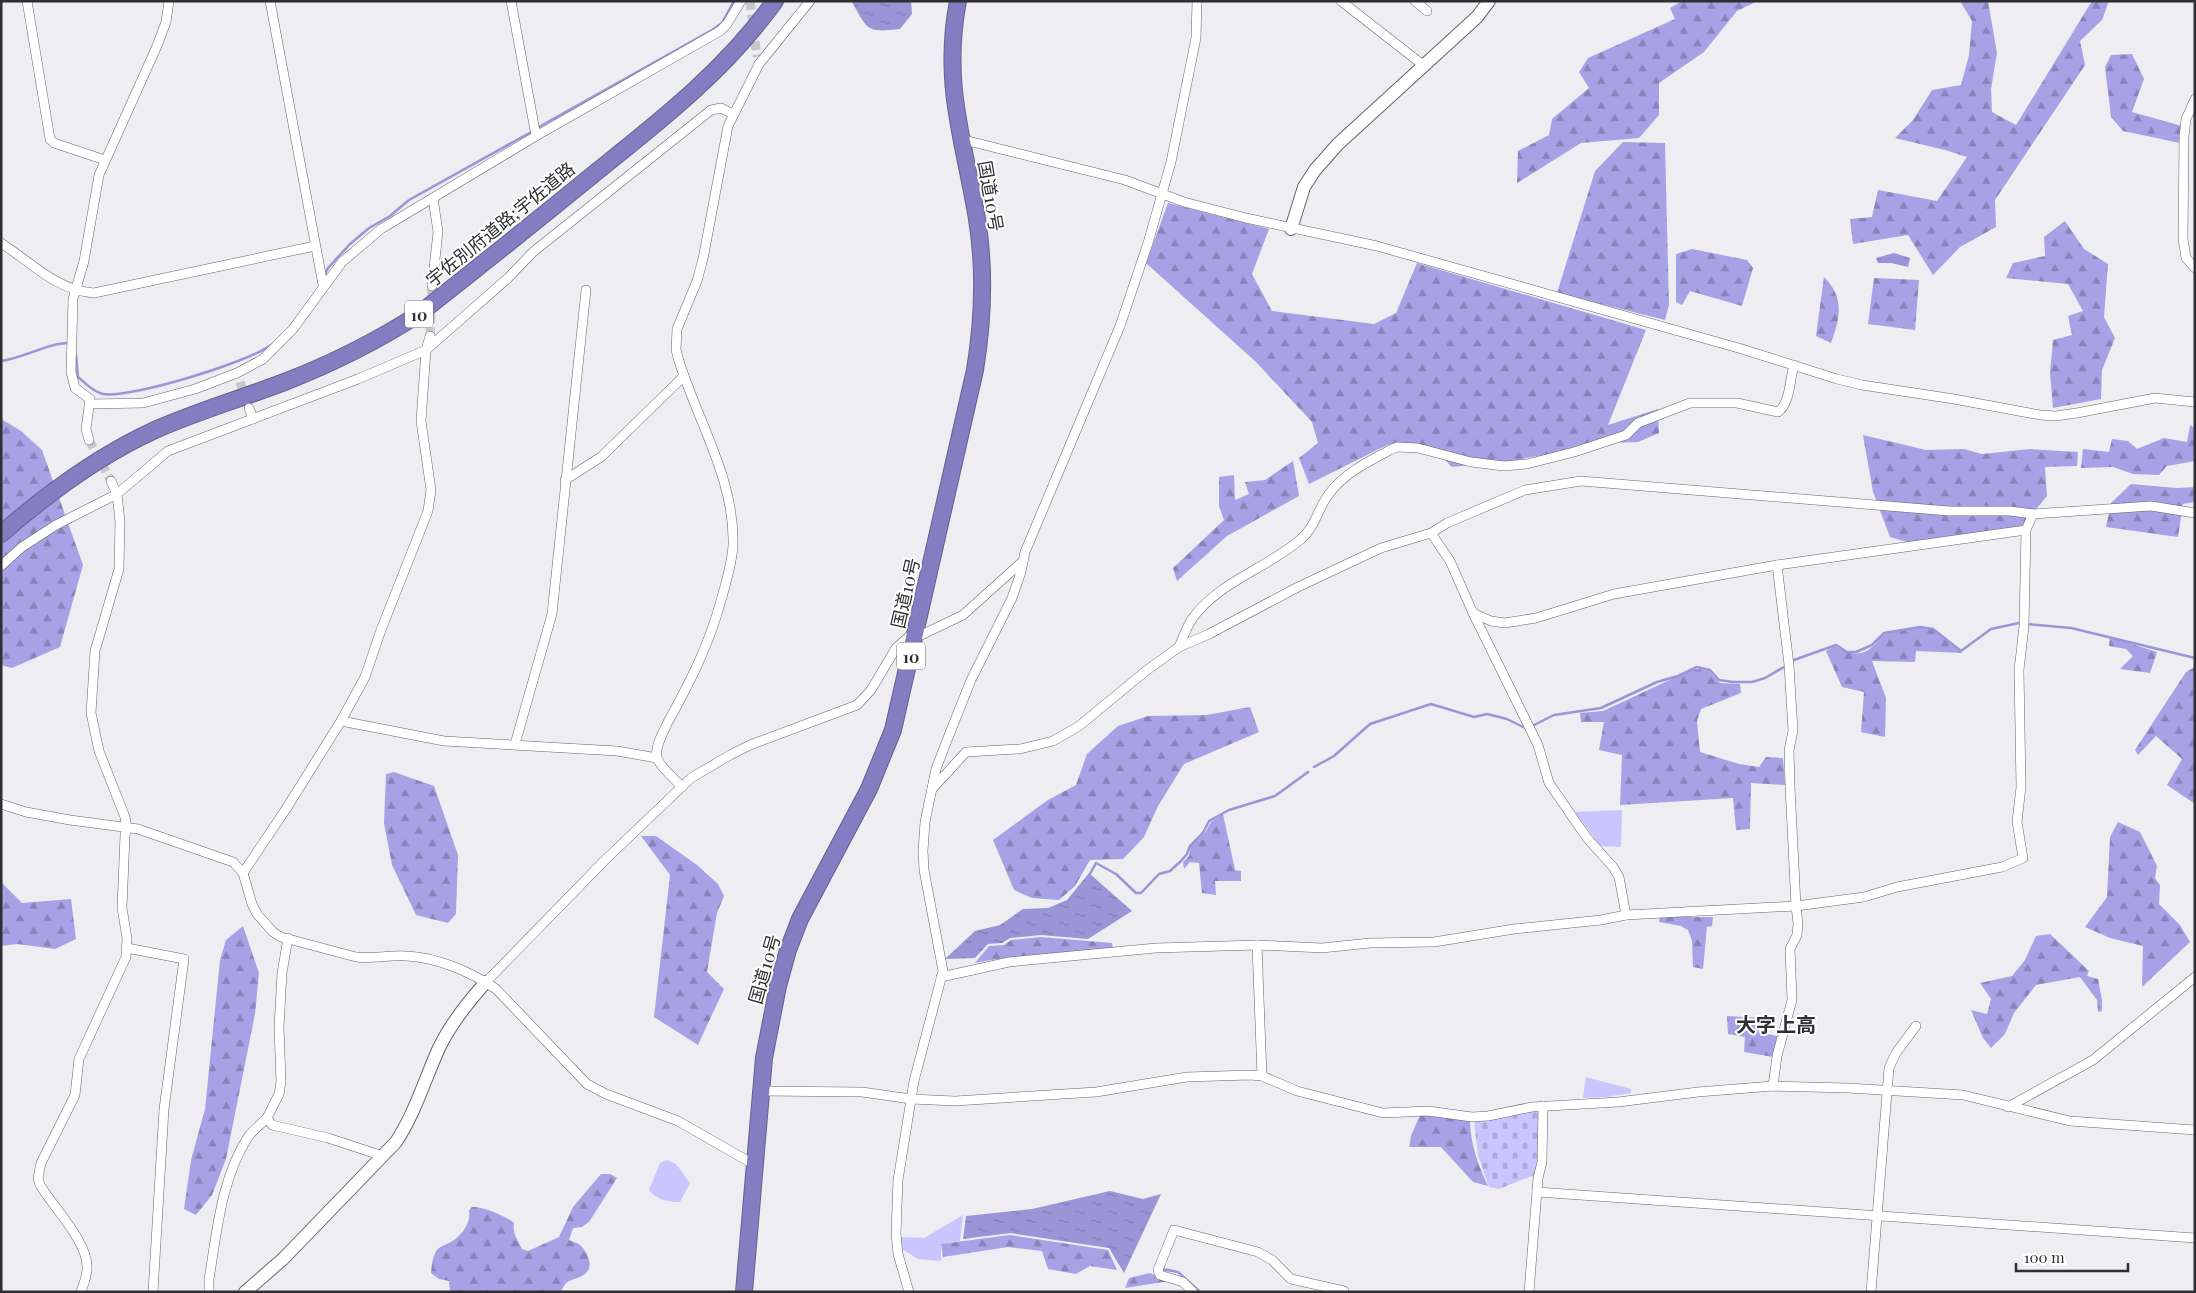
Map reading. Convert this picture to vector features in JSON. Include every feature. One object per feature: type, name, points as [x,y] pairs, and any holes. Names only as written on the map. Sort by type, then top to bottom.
[{"type":"highway","name":"宇佐別府道路;宇佐道路","points":[[1,534],[38,502],[74,476],[130,442],[175,421],[286,381],[347,356],[392,332],[419,314],[708,80],[775,1]]},
{"type":"highway","name":"国道10号","points":[[744,1292],[764,1058],[774,1002],[788,950],[806,907],[879,768],[898,713],[970,392],[980,326],[982,271],[979,236],[954,105],[952,65],[954,26],[958,1]]},
{"type":"street","points":[[27,1],[50,139],[54,143],[104,160]]},
{"type":"street","points":[[89,440],[86,429],[91,404],[88,395],[75,388],[73,381],[71,339],[74,290],[84,261],[99,175],[104,160],[157,46],[166,22],[169,1]]},
{"type":"street","points":[[270,1],[323,285]]},
{"type":"street","points":[[511,1],[536,136]]},
{"type":"street","points":[[91,404],[143,403],[239,378],[284,340],[302,318],[323,285],[342,262],[381,228],[536,136],[720,31],[727,24],[740,1]]},
{"type":"street","points":[[657,758],[659,744],[665,729],[697,668],[714,625],[733,547],[730,503],[715,454],[684,376],[676,350],[678,329],[697,281],[703,259],[725,136],[733,114],[745,94],[758,61],[775,47],[810,1]]},
{"type":"street","points":[[909,1292],[898,1254],[896,1234],[898,1180],[921,1049],[942,977],[928,895],[923,851],[925,822],[932,789],[944,748],[971,680],[1012,598],[1023,561],[1120,326],[1163,195],[1196,38],[1197,1]]},
{"type":"street","points":[[1341,1],[1423,65]]},
{"type":"street","points":[[1414,1],[1427,11]]},
{"type":"street","points":[[1291,228],[1304,187],[1315,170],[1338,144],[1477,17],[1489,1]]},
{"type":"street","points":[[2195,99],[2186,119],[2184,137],[2183,239],[2186,258],[2195,268]]},
{"type":"street","points":[[1,566],[22,547],[56,525],[117,494],[168,451],[358,379],[426,350],[508,278],[533,252],[711,110],[721,108],[733,114]]},
{"type":"street","points":[[960,139],[1124,180],[1163,195],[1291,228],[1377,246],[1862,385],[1954,399],[2040,416],[2077,413],[2155,398],[2195,402]]},
{"type":"street","points":[[432,286],[438,232],[433,198]]},
{"type":"street","points":[[1,243],[44,276],[74,290],[85,292],[102,292],[315,246]]},
{"type":"street","points":[[515,744],[552,614],[586,290]]},
{"type":"street","points":[[243,873],[278,823],[341,721],[365,677],[428,511],[431,490],[421,421],[426,350],[430,336]]},
{"type":"street","points":[[1180,647],[1190,622],[1202,607],[1234,583],[1277,558],[1304,537],[1316,521],[1327,495],[1335,486],[1364,464],[1390,450],[1397,447],[1418,448],[1472,462],[1504,466],[1527,464],[1574,452],[1626,435],[1638,423],[1690,403],[1737,403],[1778,412],[1785,403],[1794,365]]},
{"type":"street","points":[[565,480],[601,457],[684,376]]},
{"type":"street","points":[[249,408],[254,419]]},
{"type":"street","points":[[81,1292],[87,1272],[85,1254],[72,1230],[40,1185],[38,1171],[75,1095],[80,1059],[126,958],[127,938],[122,908],[125,835],[127,828],[125,817],[99,751],[91,713],[95,651],[119,569],[121,536],[117,494],[111,481]]},
{"type":"street","points":[[932,789],[966,752],[1020,749],[1053,741],[1079,726],[1147,670],[1180,647],[1380,548],[1431,533],[1447,523],[1525,490],[1582,481],[1949,510],[2010,511],[2033,514],[2151,506],[2195,513]]},
{"type":"street","points":[[942,977],[1009,962],[1156,948],[1257,945],[1322,948],[1370,943],[1434,942],[1514,930],[1602,920],[1626,915],[1796,906],[1864,897],[1905,885],[2002,867],[2023,858],[2017,822],[2021,787],[2019,670],[2024,626],[2026,530],[2033,514]]},
{"type":"street","points":[[1473,613],[1491,621],[1505,622],[1536,618],[1614,594],[1777,565],[2026,530]]},
{"type":"street","points":[[1431,533],[1450,561],[1473,613],[1538,745],[1549,783],[1587,838],[1614,867],[1619,877],[1626,915]]},
{"type":"street","points":[[244,1292],[283,1259],[396,1142],[444,1039],[466,1006],[486,982],[604,860],[682,787],[707,768],[743,748],[857,705],[871,690],[896,648],[917,633],[963,615],[1023,561]]},
{"type":"street","points":[[1772,1086],[1777,1056],[1792,1000],[1790,949],[1797,934],[1798,924],[1790,787],[1792,722],[1777,565]]},
{"type":"street","points":[[341,721],[444,741],[617,750],[657,758],[682,787]]},
{"type":"street","points":[[1,804],[26,812],[138,829],[215,854],[233,862],[243,873],[252,904],[257,914],[273,932],[288,938],[356,957],[408,956],[432,960],[486,982],[496,989],[587,1084],[606,1094],[678,1121],[755,1165]]},
{"type":"street","points":[[209,1292],[208,1280],[222,1201],[234,1165],[249,1136],[268,1118],[279,1094],[281,1082],[279,1027],[282,972],[288,938]]},
{"type":"street","points":[[1257,945],[1262,1076]]},
{"type":"street","points":[[127,948],[184,959],[164,1109],[153,1292]]},
{"type":"street","points":[[2008,1106],[2092,1060],[2195,977]]},
{"type":"street","points":[[1871,1292],[1889,1068],[1896,1054],[1916,1026]]},
{"type":"street","points":[[762,1091],[862,1092],[911,1099],[955,1101],[1096,1092],[1187,1077],[1220,1074],[1262,1076],[1297,1091],[1383,1113],[1428,1111],[1472,1117],[1543,1106],[1618,1102],[1698,1092],[1772,1086],[1848,1088],[1963,1095],[2070,1121],[2195,1130]]},
{"type":"street","points":[[1529,1292],[1537,1192],[1542,1162],[1543,1106]]},
{"type":"street","points":[[268,1118],[272,1125],[328,1138],[383,1156]]},
{"type":"street","points":[[1537,1192],[2195,1238]]},
{"type":"street","points":[[1193,1292],[1183,1282],[1160,1275],[1158,1270],[1174,1230],[1258,1252],[1272,1260],[1291,1279],[1344,1292]]},
{"type":"green space","points":[[1682,1],[1758,1],[1737,11],[1704,52],[1659,83],[1659,115],[1639,138],[1581,143],[1517,183],[1518,151],[1549,135],[1552,119],[1589,88],[1579,72],[1588,58],[1675,19],[1670,8]]},
{"type":"green space","points":[[1960,1],[1988,1],[1997,53],[1991,89],[1992,112],[2016,125],[2092,1],[2109,1],[2102,20],[2080,41],[2085,65],[1995,200],[1996,227],[1960,247],[1933,275],[1908,235],[1853,244],[1850,219],[1872,217],[1878,190],[1937,201],[1967,157],[1895,138],[1913,120],[1932,90],[1961,85],[1969,55],[1972,21]]},
{"type":"green space","points":[[2132,54],[2144,79],[2132,112],[2182,126],[2180,143],[2123,131],[2111,117],[2105,67],[2111,55]]},
{"type":"green space","points":[[1623,142],[1665,143],[1669,305],[1665,320],[1557,293],[1595,171]]},
{"type":"green space","points":[[1168,203],[1269,229],[1252,274],[1272,311],[1374,324],[1396,313],[1417,263],[1646,330],[1608,425],[1658,409],[1659,433],[1638,442],[1610,443],[1505,462],[1452,467],[1435,450],[1414,445],[1387,445],[1309,484],[1299,458],[1318,443],[1312,422],[1256,362],[1146,263]]},
{"type":"green space","points":[[2065,221],[2084,249],[2108,264],[2104,317],[2115,338],[2102,370],[2101,399],[2053,408],[2050,373],[2053,340],[2072,335],[2068,316],[2083,311],[2068,284],[2006,278],[2013,263],[2045,256],[2044,237]]},
{"type":"green space","points":[[1692,249],[1747,260],[1753,268],[1742,306],[1690,291],[1682,305],[1676,302],[1676,254]]},
{"type":"green space","points":[[1824,277],[1835,293],[1839,308],[1837,325],[1831,343],[1816,336]]},
{"type":"green space","points":[[1874,278],[1919,280],[1915,330],[1868,324]]},
{"type":"green space","points":[[1,419],[21,431],[42,450],[83,565],[60,647],[12,668],[1,665]]},
{"type":"green space","points":[[2190,425],[2195,428],[2195,461],[2167,466],[2159,475],[2133,474],[2113,467],[2081,468],[2083,449],[2109,452],[2112,439],[2128,441],[2137,449],[2164,438],[2187,442]]},
{"type":"green space","points":[[1863,435],[1926,450],[1964,449],[1982,454],[2030,449],[2078,452],[2077,466],[2045,467],[2047,496],[2020,528],[1910,543],[1890,537],[1873,492]]},
{"type":"green space","points":[[1293,461],[1299,496],[1227,536],[1177,581],[1173,568],[1224,520],[1219,506],[1219,477],[1234,475],[1235,500],[1249,494],[1245,482],[1265,480]]},
{"type":"green space","points":[[2131,484],[2177,488],[2195,487],[2195,502],[2183,504],[2178,537],[2106,527],[2111,503]]},
{"type":"green space","points":[[1918,627],[1934,629],[1962,653],[1916,651],[1915,662],[1872,661],[1886,698],[1885,737],[1861,732],[1864,692],[1842,687],[1826,651],[1835,646],[1844,651],[1863,652],[1886,634]]},
{"type":"green space","points":[[2110,637],[2157,652],[2150,673],[2120,669],[2133,656],[2126,649],[2109,646]]},
{"type":"green space","points":[[2195,667],[2195,804],[2167,785],[2182,759],[2156,736],[2138,755],[2135,750],[2186,672]]},
{"type":"green space","points":[[1691,670],[1709,671],[1720,683],[1740,684],[1741,693],[1701,709],[1697,721],[1700,752],[1739,764],[1759,767],[1766,757],[1783,758],[1785,785],[1751,783],[1750,829],[1736,830],[1733,798],[1620,805],[1622,755],[1599,750],[1604,722],[1581,722],[1580,713],[1603,711]]},
{"type":"green space","points":[[1250,707],[1259,732],[1184,764],[1158,806],[1144,837],[1123,859],[1090,860],[1075,886],[1059,900],[1032,898],[1014,890],[993,840],[1048,800],[1076,785],[1087,754],[1118,726],[1148,716],[1207,715]]},
{"type":"green space","points":[[394,772],[434,786],[458,855],[456,914],[448,923],[416,915],[392,865],[384,823],[386,774]]},
{"type":"green space","points":[[1622,810],[1621,847],[1600,846],[1575,812]]},
{"type":"green space","points":[[1223,814],[1235,870],[1241,871],[1241,881],[1215,881],[1216,895],[1202,893],[1199,863],[1190,862],[1184,869],[1183,862],[1189,856],[1191,846],[1205,833],[1211,822]]},
{"type":"green space","points":[[2118,822],[2140,832],[2157,866],[2155,878],[2160,885],[2159,904],[2180,925],[2190,942],[2142,987],[2143,946],[2110,938],[2085,927],[2107,897],[2110,837]]},
{"type":"green space","points":[[641,836],[656,836],[697,865],[718,884],[724,896],[717,913],[707,972],[724,989],[698,1045],[654,1017],[670,875]]},
{"type":"green space","points":[[1,882],[22,903],[71,899],[76,939],[55,949],[17,944],[1,946]]},
{"type":"green space","points":[[1660,917],[1713,917],[1712,926],[1707,927],[1703,969],[1693,967],[1692,941],[1688,930],[1681,926],[1659,922]]},
{"type":"green space","points":[[243,926],[259,973],[255,1014],[226,1159],[212,1195],[196,1215],[184,1209],[191,1160],[205,1109],[220,960],[226,940]]},
{"type":"green space","points":[[2050,934],[2089,971],[2087,976],[2098,979],[2102,1011],[2098,1012],[2097,1000],[2080,977],[2036,985],[2014,1013],[2005,1034],[1991,1048],[1983,1038],[1971,1010],[1987,1014],[1991,999],[1980,983],[2012,976],[2025,960],[2036,936]]},
{"type":"green space","points":[[1041,937],[1112,943],[1114,954],[1044,954],[975,963],[989,946],[1004,945],[1011,940]]},
{"type":"green space","points":[[1727,1016],[1759,1018],[1759,1032],[1777,1036],[1773,1057],[1744,1052],[1745,1037],[1728,1034]]},
{"type":"green space","points":[[1586,1077],[1631,1089],[1631,1093],[1583,1098]]},
{"type":"green space","points":[[1534,1109],[1540,1110],[1542,1114],[1537,1174],[1499,1189],[1489,1187],[1478,1155],[1474,1121],[1489,1120]]},
{"type":"green space","points":[[1420,1115],[1470,1121],[1476,1155],[1488,1186],[1473,1182],[1441,1147],[1409,1147],[1411,1136]]},
{"type":"green space","points":[[667,1160],[676,1164],[690,1183],[680,1202],[663,1200],[649,1190],[660,1163]]},
{"type":"green space","points":[[601,1174],[610,1174],[617,1178],[589,1222],[582,1227],[573,1228],[569,1240],[580,1245],[585,1251],[589,1259],[588,1270],[582,1276],[569,1281],[561,1292],[450,1292],[449,1281],[439,1279],[431,1273],[433,1258],[437,1250],[461,1234],[468,1222],[469,1210],[472,1207],[494,1212],[514,1223],[514,1230],[522,1249],[528,1251],[559,1237],[573,1207]]},
{"type":"green space","points":[[963,1215],[960,1241],[941,1244],[941,1261],[918,1259],[902,1249],[901,1237],[924,1238]]},
{"type":"green space","points":[[1010,1235],[1108,1250],[1117,1270],[1090,1266],[1076,1274],[1048,1269],[1042,1251],[1008,1247],[943,1257],[941,1244]]},
{"type":"green space","points":[[1150,1273],[1169,1281],[1125,1288],[1129,1278]]},
{"type":"water","points":[[911,1],[912,14],[900,29],[880,30],[874,30],[865,24],[852,2]]},
{"type":"water","points":[[1894,253],[1910,258],[1908,267],[1891,263],[1878,263],[1876,258]]},
{"type":"water","points":[[1089,873],[1132,911],[1088,939],[1041,935],[1010,938],[1002,943],[988,944],[975,958],[945,959],[975,931],[1000,925],[1023,909],[1048,908],[1067,900]]},
{"type":"water","points":[[1110,1191],[1143,1199],[1161,1194],[1124,1273],[1109,1248],[1010,1233],[963,1239],[966,1216],[1032,1209]]},
{"type":"waterway","points":[[537,128],[712,30],[722,23],[734,1]]},
{"type":"waterway","points":[[324,276],[328,268],[350,244],[409,200],[533,131]]},
{"type":"waterway","points":[[1,361],[52,345],[69,343]]},
{"type":"waterway","points":[[76,355],[78,377],[99,393],[117,394],[188,378],[239,361],[271,345]]},
{"type":"waterway","points":[[1794,660],[1836,645],[1847,652],[1856,652],[1872,645],[1884,633],[1920,627],[1933,629],[1961,651],[1991,629],[2019,623]]},
{"type":"waterway","points":[[2027,624],[2071,628],[2195,658]]},
{"type":"waterway","points":[[1532,726],[1554,715],[1601,708],[1657,682],[1678,676],[1697,667],[1710,670],[1719,680],[1733,682],[1752,682],[1765,678],[1784,667]]},
{"type":"waterway","points":[[1314,767],[1334,756],[1370,724],[1431,704],[1474,717],[1487,714],[1507,719],[1523,727]]},
{"type":"waterway","points":[[1090,874],[1096,863],[1116,874],[1136,893],[1141,893],[1159,874],[1170,871],[1181,861],[1187,854],[1190,846],[1203,833],[1209,821],[1229,810],[1275,796],[1308,772]]},
{"type":"waterway","points":[[1162,1269],[1178,1272],[1200,1292]]},
{"type":"tunnel","points":[[750,1],[757,57]]},
{"type":"tunnel","points":[[430,336],[432,286]]},
{"type":"tunnel","points":[[240,382],[246,399]]},
{"type":"tunnel","points":[[89,440],[111,481]]},
{"type":"district","name":"大字上高","points":[[1776,1023]]}]
